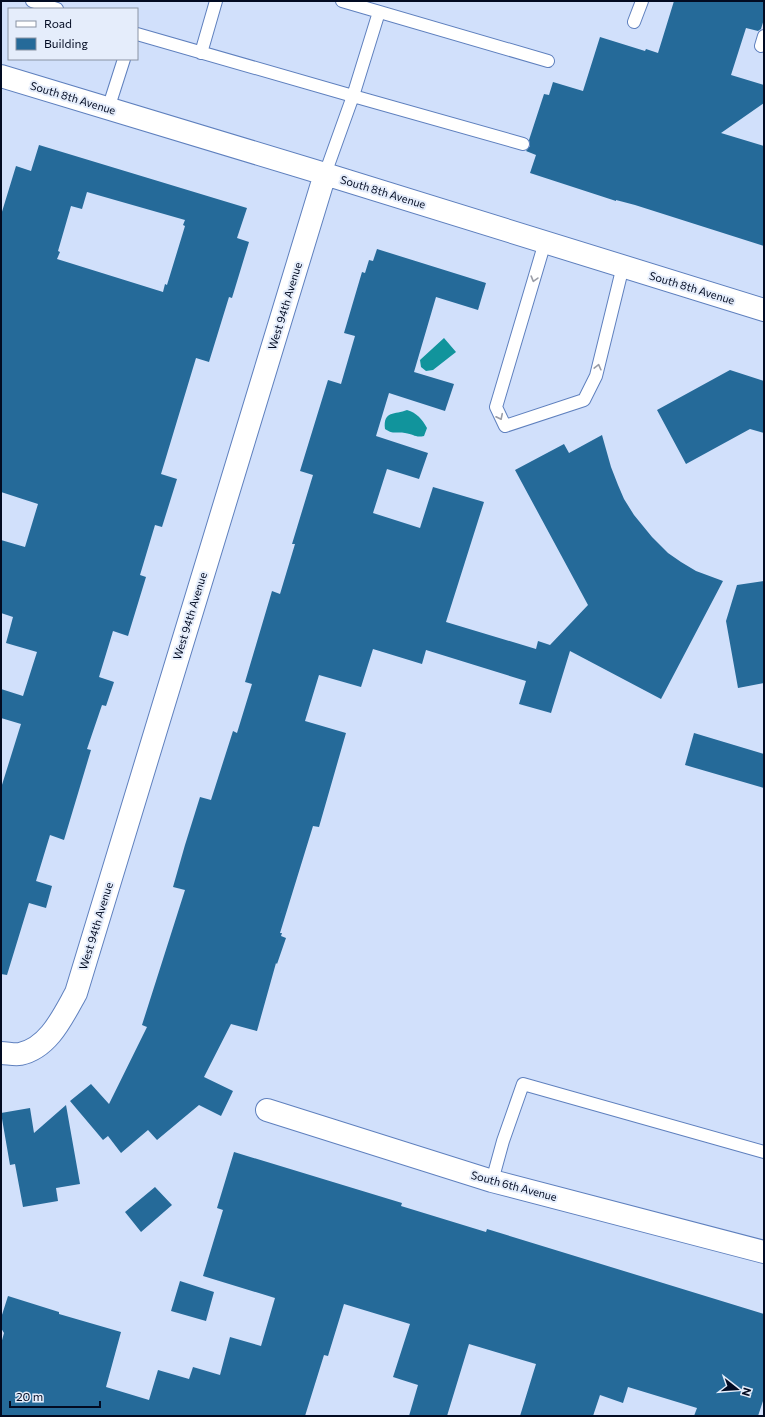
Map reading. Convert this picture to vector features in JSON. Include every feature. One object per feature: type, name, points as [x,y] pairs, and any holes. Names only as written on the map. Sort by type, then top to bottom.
[{"type":"street","name":"South 8th Avenue","points":[[1,76],[325,174],[764,310]]},
{"type":"street","name":"West 94th Avenue","points":[[1,1053],[19,1054],[37,1048],[59,1024],[76,993],[325,174]]},
{"type":"street","name":"South 6th Avenue","points":[[267,1110],[492,1181],[764,1252]]},
{"type":"lane","points":[[32,1],[54,8]]},
{"type":"lane","points":[[201,53],[216,1]]},
{"type":"lane","points":[[342,1],[548,61]]},
{"type":"lane","points":[[634,22],[642,1]]},
{"type":"lane","points":[[325,174],[353,96],[379,12]]},
{"type":"lane","points":[[138,34],[523,144]]},
{"type":"lane","points":[[108,109],[124,60]]},
{"type":"lane","points":[[545,242],[496,407],[505,426],[584,400],[596,376],[623,266]]},
{"type":"lane","points":[[492,1181],[522,1084],[764,1152]]},
{"type":"shaded area","points":[[444,338],[456,352],[433,370],[426,371],[421,367],[420,360]]},
{"type":"shaded area","points":[[407,410],[411,411],[421,419],[427,428],[424,436],[418,437],[408,433],[393,432],[385,429],[385,423],[388,416]]},
{"type":"building","points":[[674,1],[764,1],[764,19],[761,29],[758,31],[746,28],[731,75],[764,85],[764,103],[721,133],[764,146],[764,246],[530,173],[536,155],[526,151],[530,146],[529,140],[544,94],[549,95],[553,82],[583,91],[600,37],[645,51],[646,49],[658,53]]},
{"type":"building","points":[[39,145],[247,208],[237,238],[249,242],[232,298],[229,297],[209,362],[196,358],[161,474],[177,479],[162,527],[155,525],[140,575],[146,577],[128,636],[113,631],[99,677],[114,682],[106,706],[102,705],[87,749],[91,750],[64,840],[50,835],[36,881],[52,886],[46,908],[29,903],[7,975],[1,974],[1,788],[21,724],[1,718],[1,689],[23,696],[37,652],[6,643],[13,617],[1,613],[1,540],[25,547],[38,504],[1,492],[1,215],[16,166],[31,171]],"holes":[[[87,192],[185,220],[183,225],[185,226],[167,285],[165,284],[163,292],[57,259],[71,206],[82,209]]]},
{"type":"building","points":[[377,249],[486,283],[478,310],[436,297],[414,372],[454,384],[445,411],[389,393],[376,436],[428,453],[419,479],[387,469],[373,513],[420,528],[433,487],[484,502],[446,622],[536,649],[538,641],[550,645],[588,605],[515,470],[564,444],[569,453],[602,435],[611,467],[624,499],[634,515],[652,537],[668,553],[681,562],[696,571],[723,581],[661,699],[570,651],[551,713],[519,704],[526,681],[426,650],[422,664],[373,649],[361,687],[319,675],[305,721],[346,733],[319,827],[313,826],[280,933],[282,933],[281,936],[286,938],[277,964],[276,963],[257,1031],[231,1024],[204,1077],[233,1091],[221,1116],[199,1105],[157,1140],[148,1130],[121,1153],[108,1136],[103,1140],[70,1101],[91,1084],[109,1104],[147,1027],[142,1025],[185,890],[173,887],[185,845],[200,797],[211,800],[233,731],[237,733],[252,684],[245,682],[272,591],[280,594],[295,544],[292,544],[313,475],[300,471],[328,380],[341,384],[355,336],[344,333],[362,272],[365,273],[369,260],[373,261]]},
{"type":"building","points":[[730,370],[764,381],[764,433],[750,429],[686,464],[657,410]]},
{"type":"building","points":[[764,581],[764,683],[738,688],[726,621],[737,585]]},
{"type":"building","points":[[694,733],[764,754],[764,788],[685,765]]},
{"type":"building","points":[[66,1105],[80,1184],[56,1188],[58,1201],[23,1207],[15,1164],[10,1165],[1,1113],[30,1108],[34,1133]]},
{"type":"building","points":[[234,1152],[402,1203],[401,1206],[486,1232],[487,1229],[764,1314],[764,1398],[758,1416],[694,1416],[697,1408],[628,1387],[623,1403],[600,1395],[593,1416],[520,1416],[536,1364],[469,1344],[447,1416],[409,1416],[418,1385],[393,1377],[410,1324],[344,1304],[328,1356],[324,1355],[305,1416],[1,1416],[1,1344],[4,1333],[1,1328],[1,1318],[8,1296],[59,1312],[59,1314],[121,1332],[106,1387],[149,1400],[158,1370],[189,1379],[193,1367],[220,1375],[230,1337],[261,1346],[275,1298],[203,1276],[223,1210],[217,1208]]},
{"type":"building","points":[[155,1187],[172,1205],[141,1232],[125,1212]]},
{"type":"building","points":[[180,1281],[214,1292],[206,1321],[171,1311]]}]
